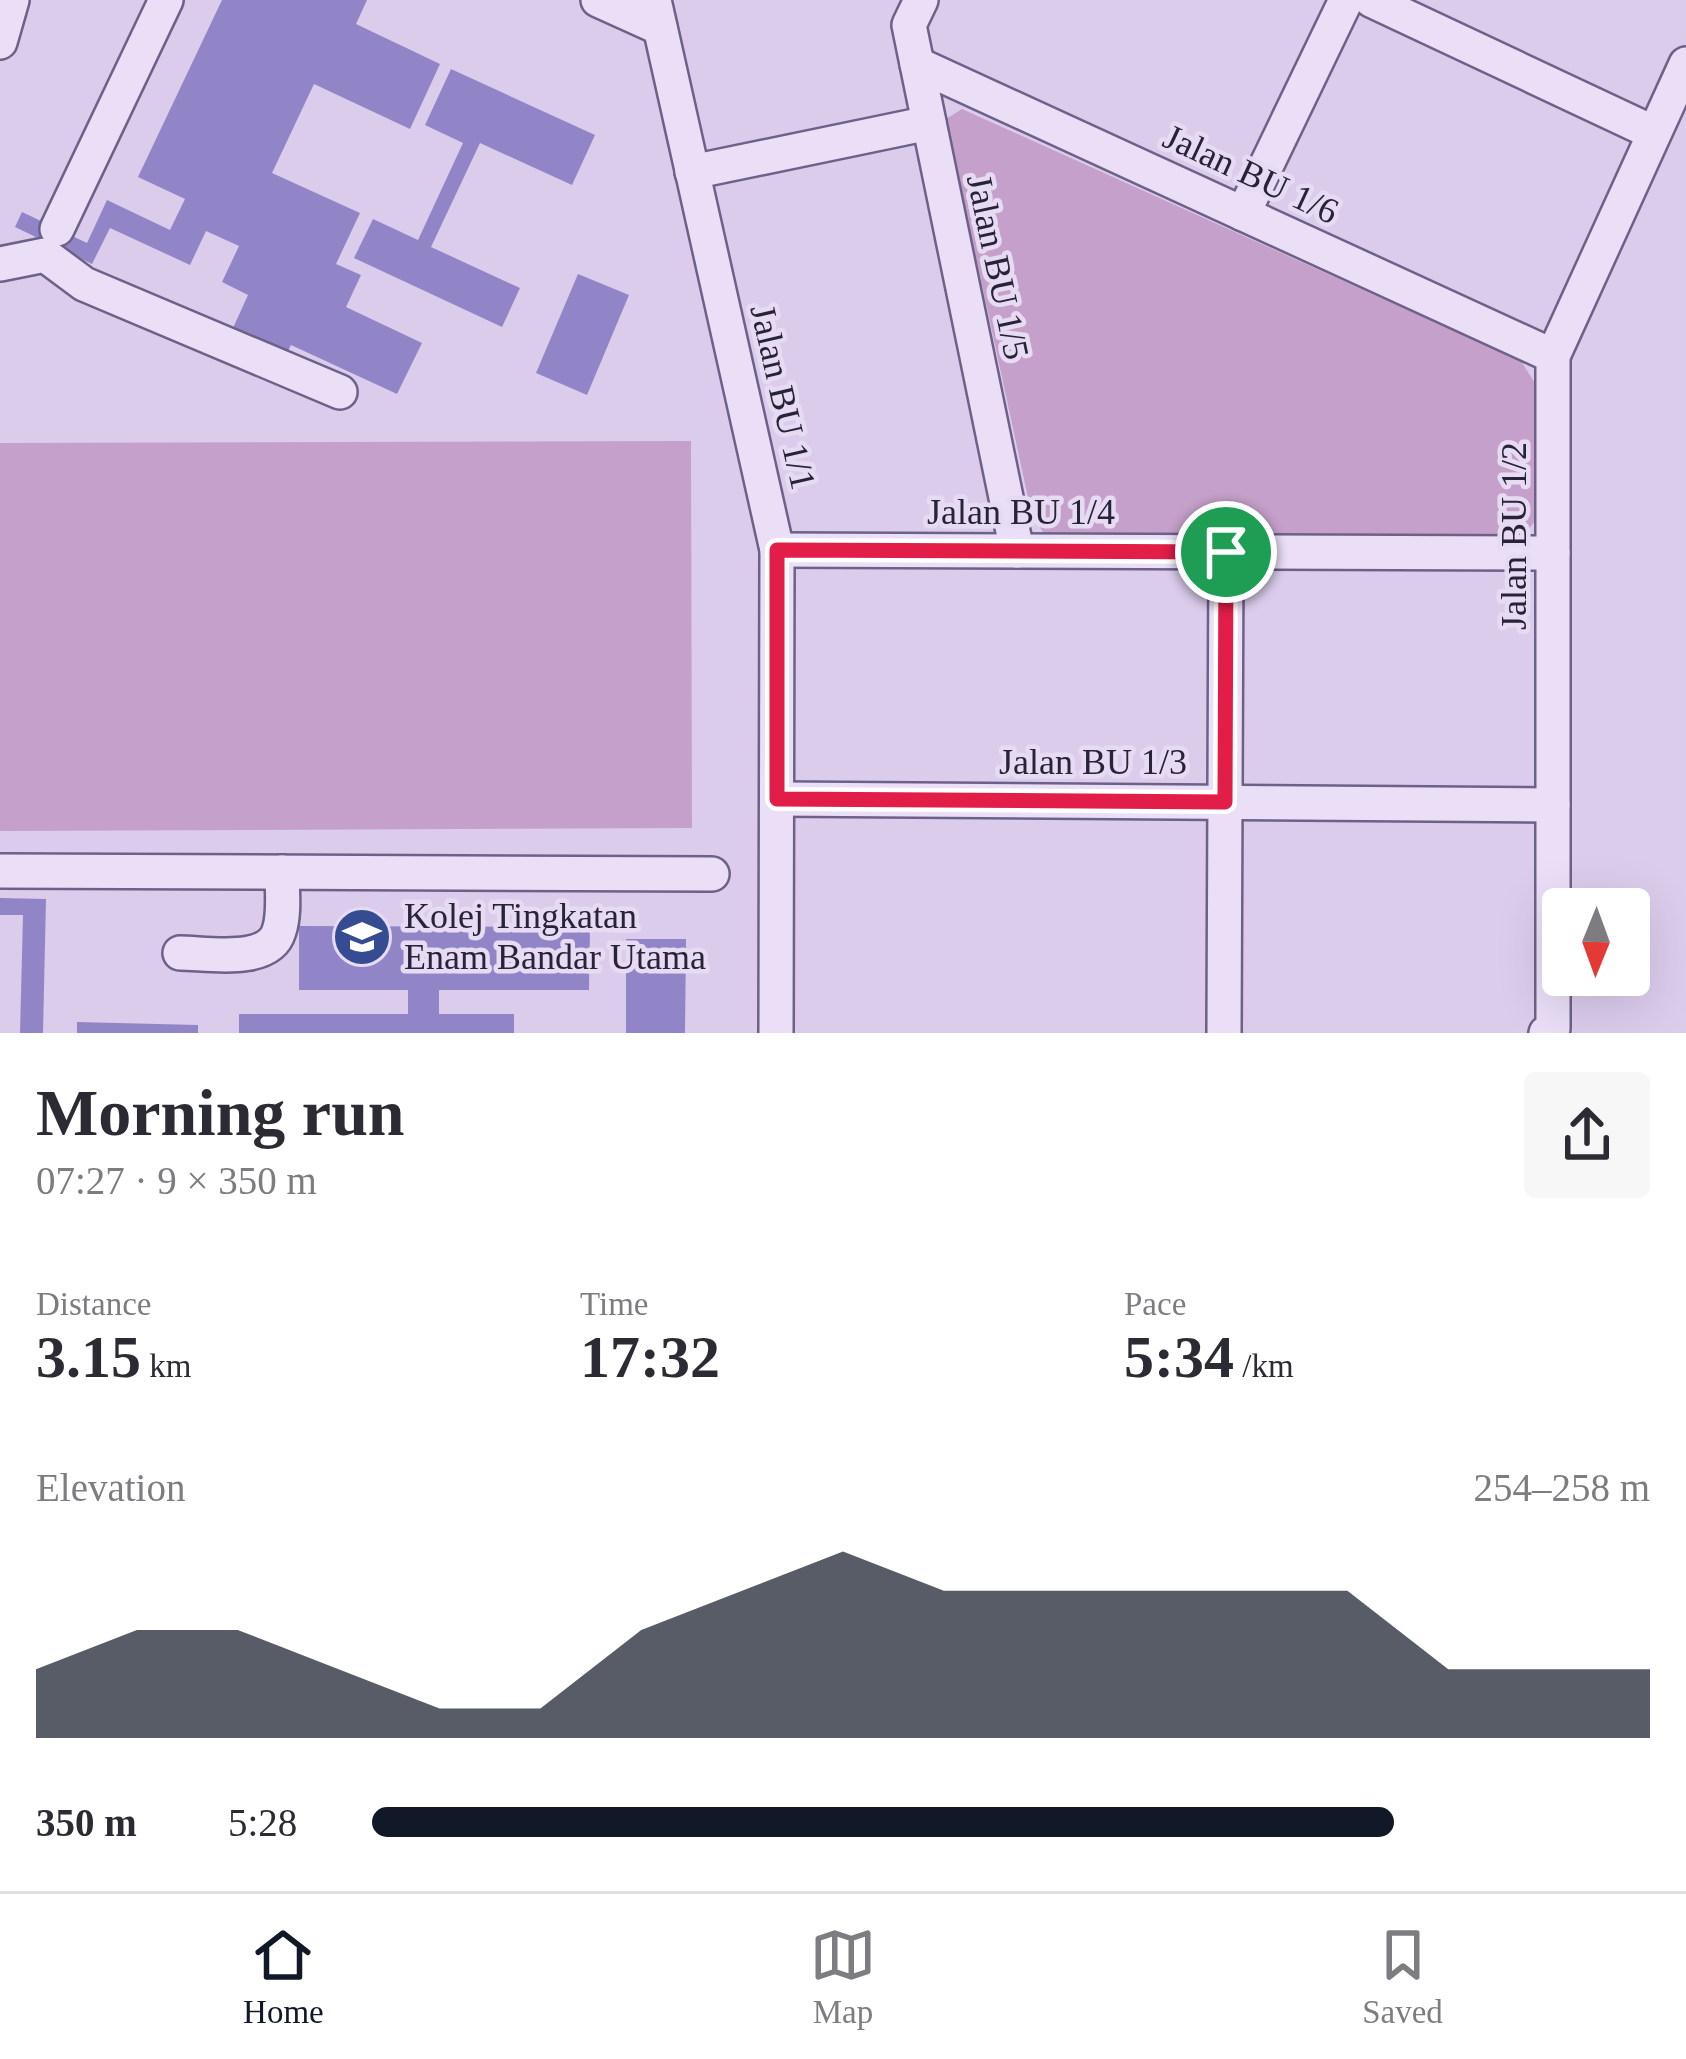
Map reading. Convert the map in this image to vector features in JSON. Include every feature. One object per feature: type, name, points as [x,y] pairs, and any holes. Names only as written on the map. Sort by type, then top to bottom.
[{"type":"street","points":[[0,42],[12,0]]},
{"type":"street","points":[[0,264],[51,243],[166,0]]},
{"type":"street","points":[[598,0],[657,14]]},
{"type":"street","name":"Jalan BU 1/5","points":[[921,0],[909,25],[1017,551]]},
{"type":"street","points":[[1243,214],[1346,0]]},
{"type":"street","points":[[1371,0],[1654,133]]},
{"type":"street","name":"Jalan BU 1/1","points":[[657,14],[777,550],[776,1033]]},
{"type":"street","name":"Jalan BU 1/6","points":[[917,64],[1553,356]]},
{"type":"street","name":"Jalan BU 1/2","points":[[1546,1033],[1553,1028],[1553,356],[1686,64]]},
{"type":"street","points":[[692,172],[929,123]]},
{"type":"street","points":[[51,243],[84,284],[340,392]]},
{"type":"street","name":"Jalan BU 1/4","points":[[777,550],[1553,553]]},
{"type":"street","points":[[1224,1033],[1226,552]]},
{"type":"street","name":"Jalan BU 1/3","points":[[777,799],[1553,805]]},
{"type":"street","points":[[0,871],[712,874]]},
{"type":"street","points":[[180,953],[249,953],[267,947],[279,934],[282,872]]},
{"type":"shaded area","points":[[962,109],[1521,361],[1535,383],[1540,515],[1519,541],[1046,536],[1032,516],[946,119]]},
{"type":"shaded area","points":[[691,441],[692,828],[0,831],[0,443]]},
{"type":"building","points":[[222,0],[367,0],[356,24],[440,64],[410,129],[314,84],[272,173],[360,213],[336,264],[361,275],[346,307],[422,343],[397,394],[291,345],[282,364],[228,339],[248,295],[222,282],[239,246],[206,231],[190,265],[110,228],[92,264],[15,227],[22,212],[87,243],[107,200],[170,230],[185,199],[138,177]]},
{"type":"building","points":[[451,69],[595,135],[572,185],[480,143],[431,247],[520,288],[502,327],[354,258],[373,219],[418,240],[463,143],[425,125]]},
{"type":"building","points":[[578,274],[629,295],[587,395],[536,373]]},
{"type":"building","points":[[0,898],[46,899],[43,1033],[20,1033],[23,915],[0,915]]},
{"type":"building","points":[[299,926],[590,927],[589,990],[439,990],[439,1014],[514,1014],[514,1033],[239,1033],[239,1014],[408,1014],[408,990],[299,990]]},
{"type":"building","points":[[626,939],[686,939],[685,1033],[626,1033]]},
{"type":"building","points":[[77,1022],[198,1025],[198,1033],[77,1033]]},
{"type":"place","name":"Kolej Tingkatan Enam Bandar Utama","points":[[362,937]]},
{"type":"route","points":[[777,550],[1226,552],[1225,802],[777,799],[777,550]]}]
